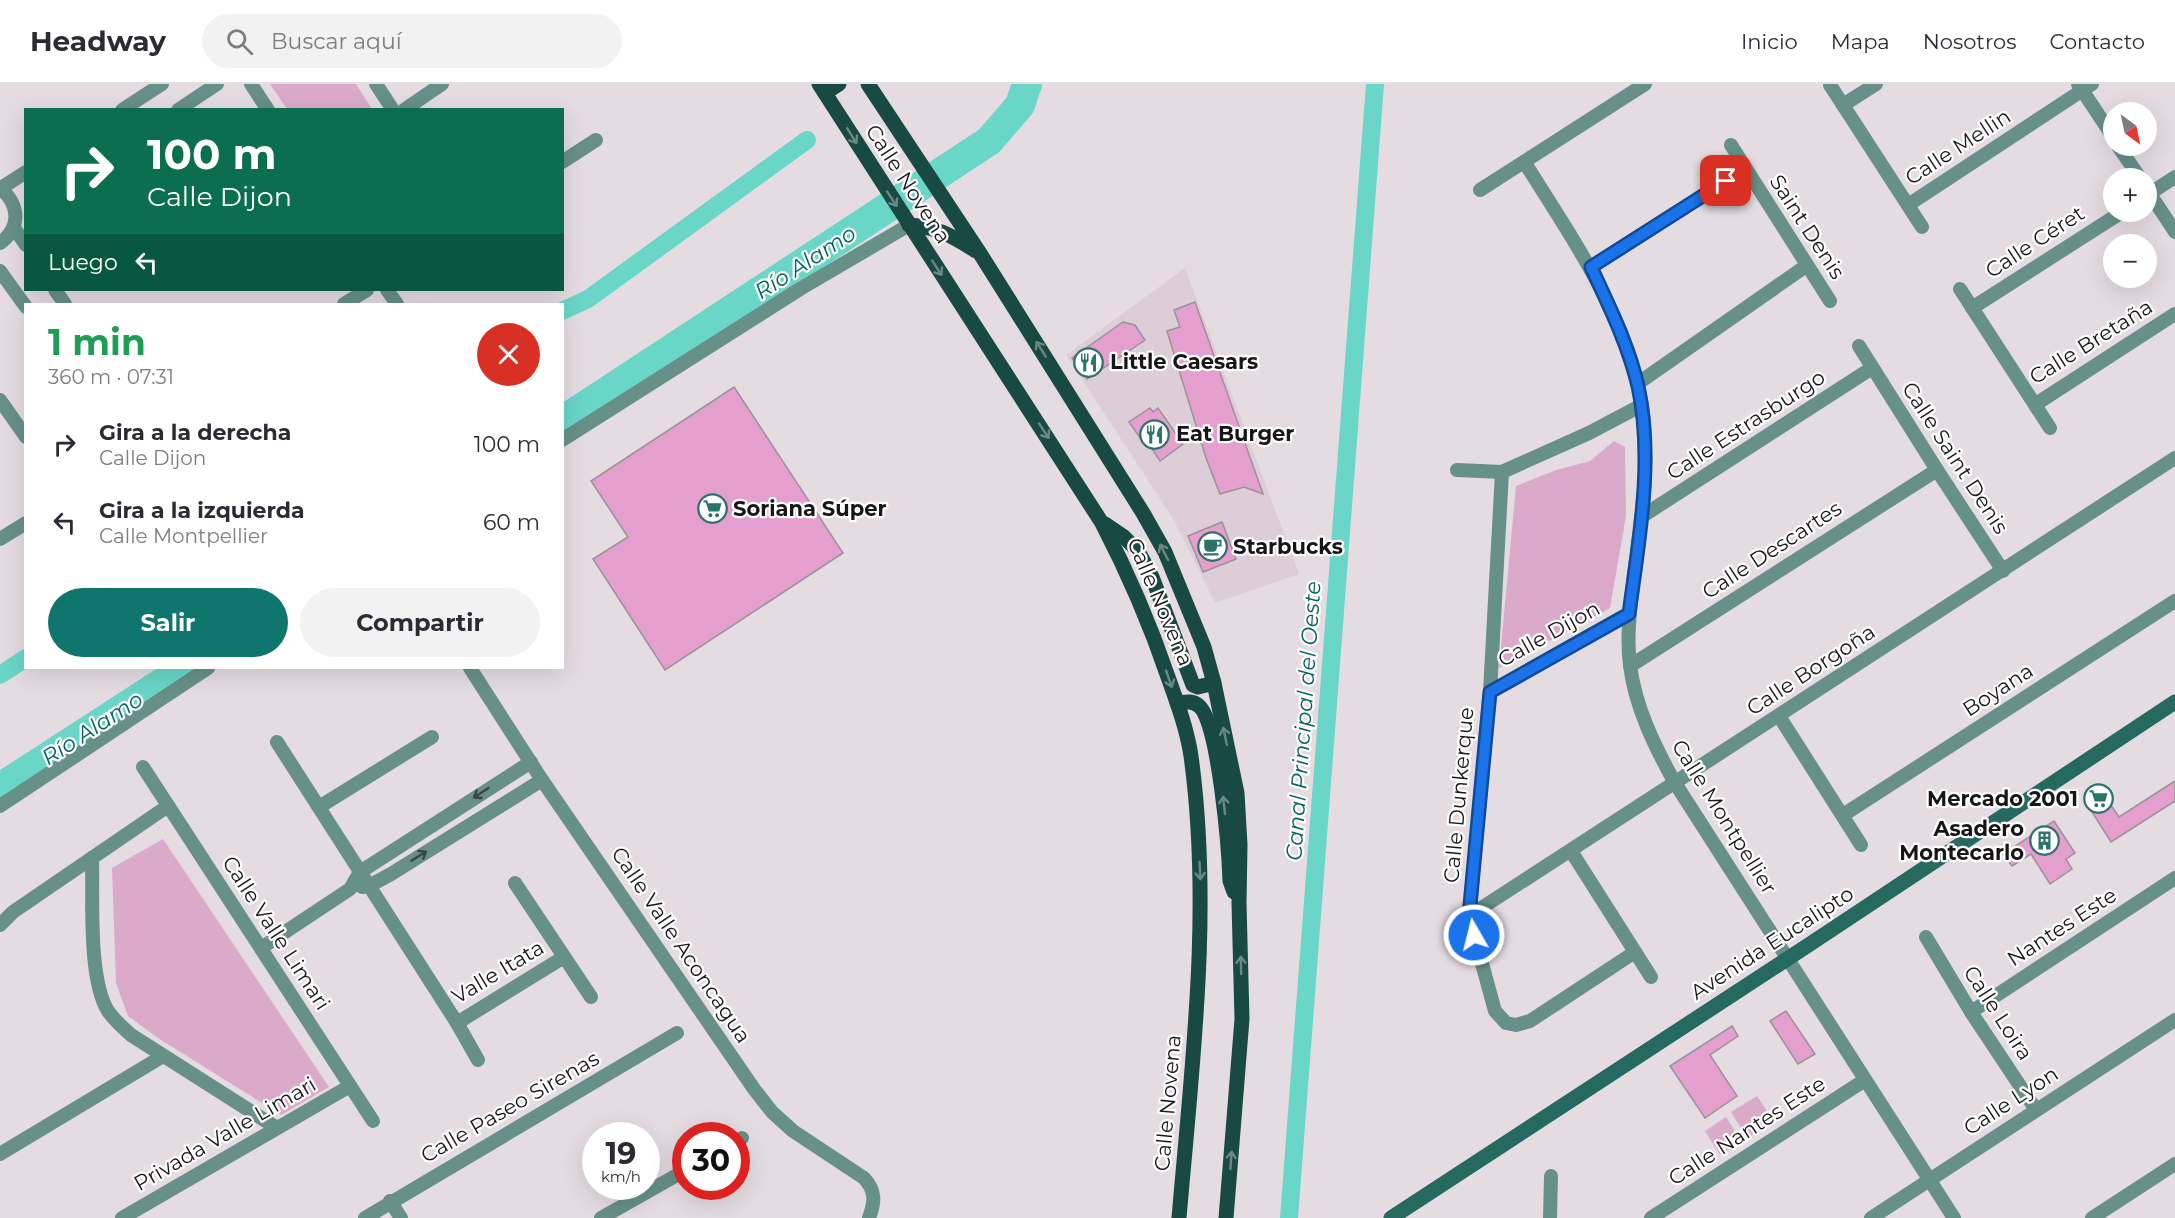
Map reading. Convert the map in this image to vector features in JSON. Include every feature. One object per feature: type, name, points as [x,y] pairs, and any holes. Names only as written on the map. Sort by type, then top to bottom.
[{"type":"main road","points":[[822,89],[839,84]]},
{"type":"main road","name":"Calle Novena","points":[[868,84],[981,255],[1121,477],[1165,552],[1204,647],[1214,683],[1237,793],[1240,845],[1242,1018],[1226,1218]]},
{"type":"main road","name":"Calle Novena","points":[[822,89],[1102,523],[1135,589],[1177,703],[1191,754],[1201,874],[1197,1003],[1179,1218]]},
{"type":"main road","points":[[907,222],[936,228],[981,255]]},
{"type":"main road","points":[[1102,523],[1124,537],[1138,551],[1152,577],[1193,684],[1198,687],[1214,683]]},
{"type":"main road","points":[[1177,703],[1191,701],[1201,707],[1209,720],[1224,801],[1230,881],[1239,903]]},
{"type":"street","points":[[125,108],[162,84]]},
{"type":"street","points":[[181,108],[217,84]]},
{"type":"street","points":[[251,84],[267,108]]},
{"type":"street","points":[[376,84],[392,108]]},
{"type":"street","points":[[407,108],[442,84]]},
{"type":"street","points":[[1480,190],[1646,84]]},
{"type":"street","points":[[1843,105],[1876,84]]},
{"type":"street","points":[[1830,85],[1922,227]]},
{"type":"street","points":[[2084,86],[2103,119]]},
{"type":"street","name":"Calle Mellin","points":[[1908,205],[2084,86]]},
{"type":"street","points":[[564,161],[596,141]]},
{"type":"street","name":"Saint Denis","points":[[1731,145],[1830,301]]},
{"type":"street","name":"Calle Montpellier","points":[[1525,163],[1591,267],[1618,324],[1637,384],[1646,458],[1629,614],[1630,666],[1642,713],[1652,739],[1675,783],[1954,1218]]},
{"type":"street","points":[[1591,267],[1745,169]]},
{"type":"street","points":[[24,173],[0,188],[9,196],[19,217],[24,237]]},
{"type":"street","points":[[2157,187],[2175,177]]},
{"type":"street","points":[[2157,205],[2175,231]]},
{"type":"street","points":[[0,243],[8,237],[19,217]]},
{"type":"street","points":[[564,439],[907,222]]},
{"type":"street","name":"Calle Céret","points":[[1972,308],[2106,222]]},
{"type":"street","points":[[1637,384],[1806,266]]},
{"type":"street","points":[[0,271],[24,304]]},
{"type":"street","name":"Calle Bretaña","points":[[1960,289],[2036,404],[2175,314]]},
{"type":"street","points":[[346,303],[365,291]]},
{"type":"street","name":"Calle Saint Denis","points":[[1859,346],[2004,571]]},
{"type":"street","name":"Calle Estrasburgo","points":[[1641,517],[1872,369]]},
{"type":"street","points":[[0,400],[24,434]]},
{"type":"street","points":[[2036,404],[2050,428]]},
{"type":"street","points":[[1457,470],[1502,472],[1571,442],[1641,405]]},
{"type":"street","name":"Calle Borgoña","points":[[1469,916],[2175,458]]},
{"type":"street","name":"Calle Descartes","points":[[1630,666],[1937,470]]},
{"type":"street","name":"Calle Dunkerque","points":[[1502,472],[1490,692],[1469,916],[1495,1011],[1506,1023],[1516,1025],[1530,1021],[1635,952]]},
{"type":"street","points":[[0,539],[24,524]]},
{"type":"street","name":"Boyana","points":[[1843,815],[2175,602]]},
{"type":"street","name":"Calle Dijon","points":[[1490,692],[1629,614]]},
{"type":"street","points":[[0,806],[206,669]]},
{"type":"street","name":"Calle Valle Aconcagua","points":[[471,669],[543,780],[754,1089],[772,1112],[793,1131],[864,1178],[870,1185],[874,1195],[874,1205],[869,1218]]},
{"type":"street","name":"Avenida Eucalipto","points":[[1391,1218],[2175,702]]},
{"type":"street","points":[[1779,716],[1861,845]]},
{"type":"street","points":[[319,807],[432,737]]},
{"type":"street","name":"Valle Itata","points":[[278,742],[457,1023],[564,957],[515,884]]},
{"type":"street","points":[[350,889],[360,872],[531,762]]},
{"type":"street","name":"Calle Valle Limari","points":[[143,767],[373,1121]]},
{"type":"street","points":[[261,948],[350,889],[369,886],[543,780]]},
{"type":"street","points":[[0,925],[13,912],[168,806]]},
{"type":"street","points":[[1571,850],[1651,976]]},
{"type":"street","points":[[92,858],[96,973],[100,993],[108,1010],[117,1023],[130,1035],[277,1128]]},
{"type":"street","name":"Nantes Este","points":[[1971,1012],[2175,878]]},
{"type":"street","name":"Calle Loira","points":[[1926,937],[1971,1012],[2036,1110]]},
{"type":"street","points":[[564,957],[591,997]]},
{"type":"street","name":"Calle Lyon","points":[[1871,1218],[2175,1020]]},
{"type":"street","points":[[457,1023],[478,1060]]},
{"type":"street","name":"Calle Paseo Sirenas","points":[[365,1218],[390,1201],[677,1033]]},
{"type":"street","points":[[0,1154],[162,1056]]},
{"type":"street","name":"Calle Nantes Este","points":[[1651,1218],[1865,1080]]},
{"type":"street","name":"Privada Valle Limari","points":[[122,1218],[350,1086]]},
{"type":"street","points":[[2092,1218],[2175,1164]]},
{"type":"street","points":[[1550,1218],[1551,1176]]},
{"type":"street","points":[[601,1218],[672,1178]]},
{"type":"street","points":[[390,1201],[401,1218]]},
{"type":"shaded area","points":[[270,84],[356,84],[371,108],[286,108]]},
{"type":"shaded area","points":[[1185,268],[1299,574],[1215,603],[1172,517],[1066,355]]},
{"type":"shaded area","points":[[1614,441],[1625,447],[1626,516],[1610,608],[1499,668],[1516,486],[1556,470],[1590,461]]},
{"type":"shaded area","points":[[163,839],[329,1087],[281,1115],[158,1038],[128,1016],[116,983],[112,868]]},
{"type":"shaded area","points":[[1757,1096],[1774,1122],[1747,1138],[1731,1112]]},
{"type":"shaded area","points":[[1726,1117],[1742,1142],[1720,1155],[1705,1131]]},
{"type":"building","points":[[1195,302],[1263,494],[1244,487],[1220,494],[1206,458],[1167,331],[1180,327],[1174,310]]},
{"type":"building","points":[[1123,322],[1135,325],[1145,340],[1087,379],[1072,358]]},
{"type":"building","name":"Soriana Súper","points":[[734,387],[843,553],[665,670],[593,559],[628,537],[591,481]]},
{"type":"building","name":"Eat Burger","points":[[1150,408],[1153,412],[1158,408],[1183,444],[1160,461],[1148,443],[1145,445],[1129,422]]},
{"type":"building","name":"Starbucks","points":[[1222,522],[1236,559],[1203,572],[1188,536]]},
{"type":"building","points":[[2175,781],[2175,801],[2111,842],[2085,801],[2097,793],[2107,799],[2119,817]]},
{"type":"building","points":[[2054,821],[2075,853],[2066,859],[2072,869],[2050,884],[2031,854],[2012,866],[2003,854]]},
{"type":"building","points":[[1786,1011],[1815,1054],[1798,1064],[1770,1021]]},
{"type":"building","points":[[1732,1026],[1738,1036],[1710,1055],[1737,1096],[1705,1118],[1670,1066]]},
{"type":"waterway","name":"Río Alamo","points":[[564,420],[989,141],[1020,105],[1027,84]]},
{"type":"waterway","name":"Canal Principal del Oeste","points":[[1289,1218],[1375,84]]},
{"type":"waterway","points":[[564,310],[588,299],[807,140]]},
{"type":"waterway","points":[[0,675],[24,659]]},
{"type":"waterway","name":"Río Alamo","points":[[0,788],[183,669]]},
{"type":"place","name":"Little Caesars","points":[[1089,362]]},
{"type":"place","name":"Eat Burger","points":[[1155,434]]},
{"type":"place","name":"Soriana Súper","points":[[712,509]]},
{"type":"place","name":"Starbucks","points":[[1212,547]]},
{"type":"place","name":"Mercado 2001","points":[[2099,799]]},
{"type":"place","name":"Asadero Montecarlo","points":[[2045,841]]},
{"type":"route","points":[[1474,935],[1469,916],[1490,692],[1629,614],[1646,458],[1644,420],[1637,384],[1618,324],[1591,267],[1726,181]]}]
